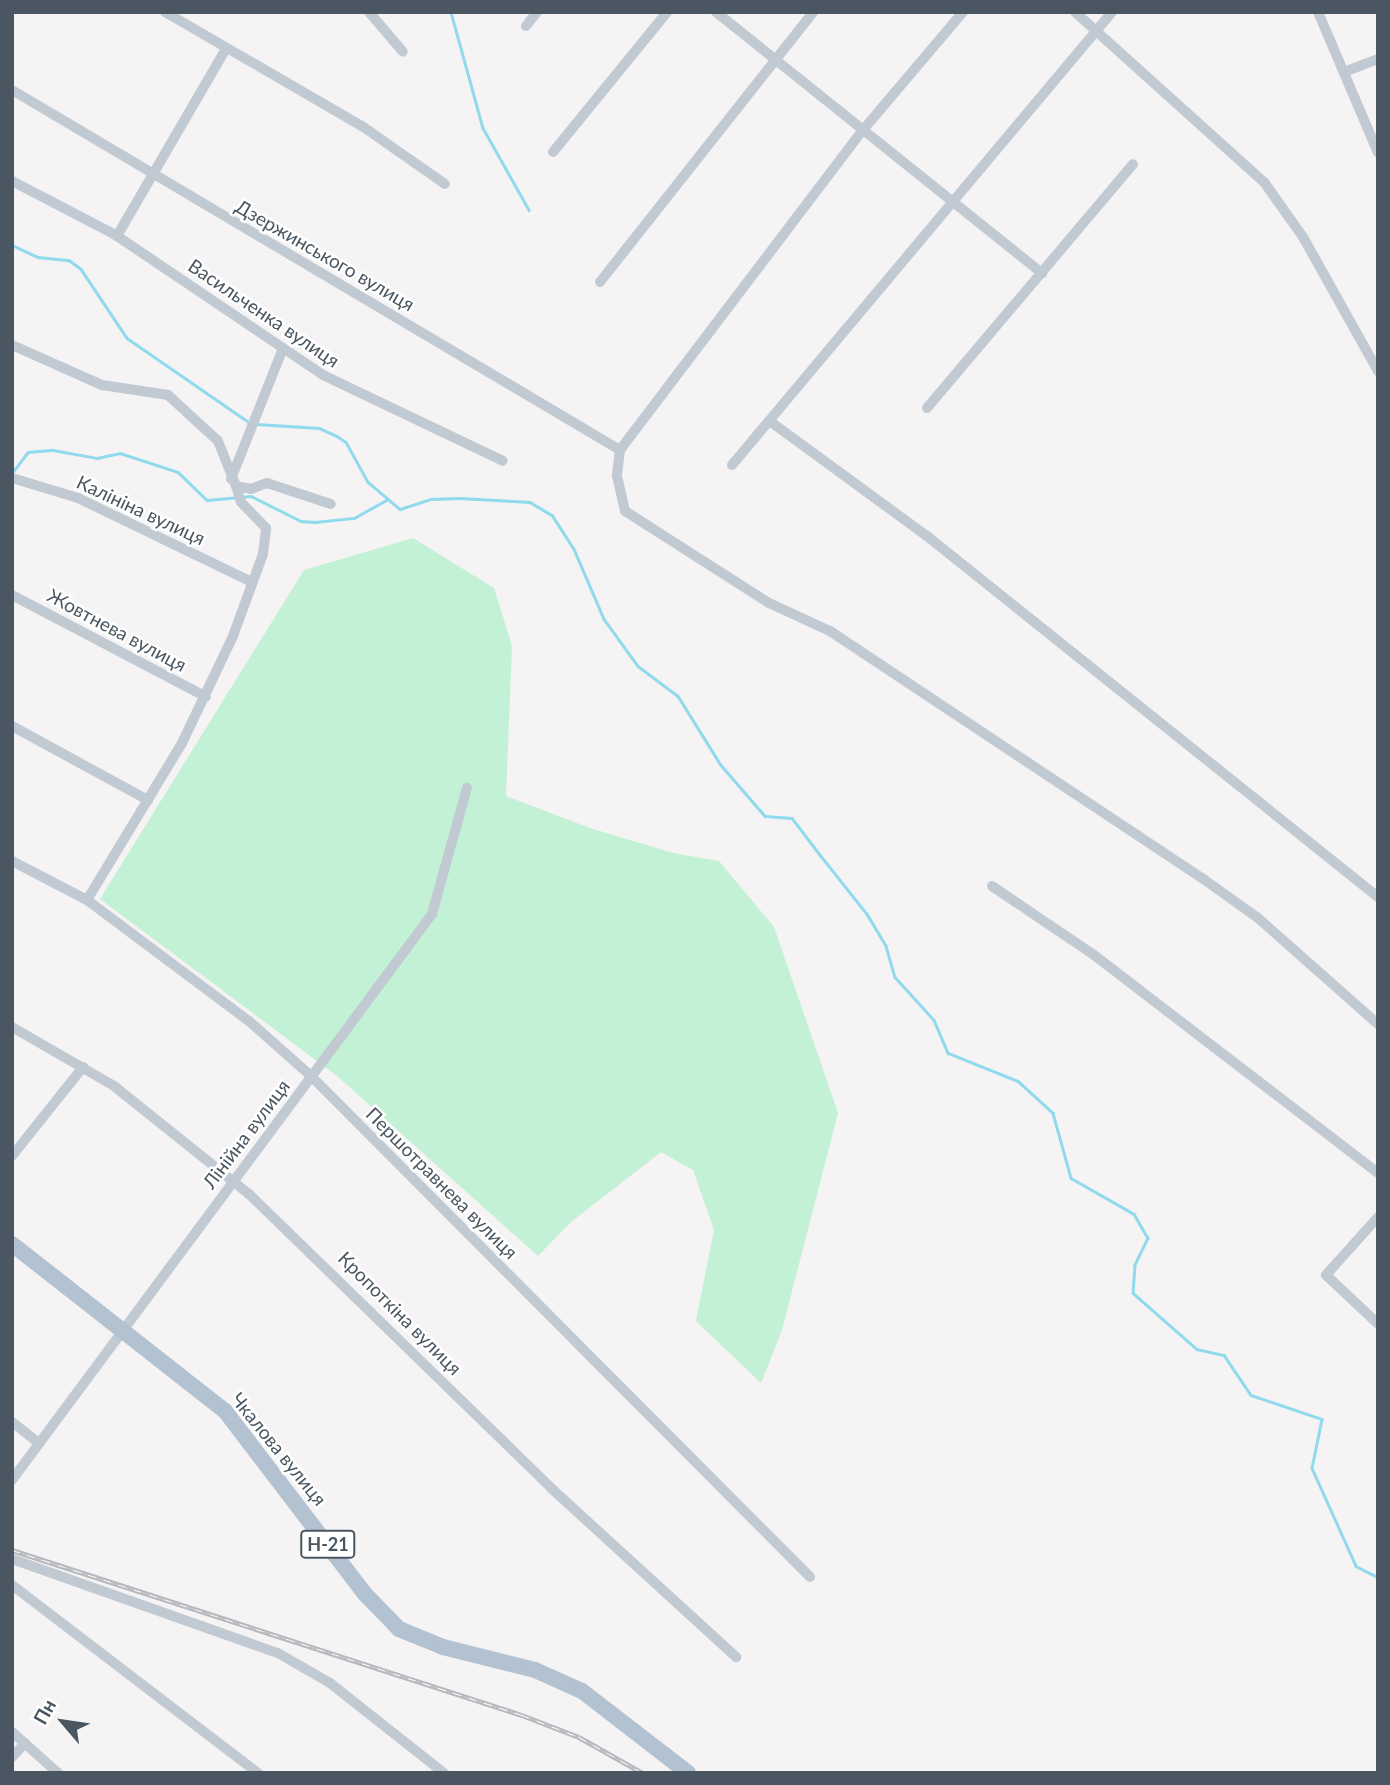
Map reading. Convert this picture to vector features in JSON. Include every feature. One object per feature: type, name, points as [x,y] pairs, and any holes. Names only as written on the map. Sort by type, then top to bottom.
[{"type":"main road","name":"Чкалова вулиця","points":[[12,1244],[225,1411],[365,1594],[400,1629],[443,1647],[535,1670],[582,1691],[688,1773]]},
{"type":"street","points":[[165,12],[362,126],[445,184]]},
{"type":"street","points":[[369,12],[403,52]]},
{"type":"street","points":[[526,26],[537,12]]},
{"type":"street","points":[[553,152],[667,12]]},
{"type":"street","points":[[716,12],[1042,273]]},
{"type":"street","points":[[600,282],[813,12]]},
{"type":"street","points":[[963,12],[862,131],[620,450],[617,476],[625,511],[769,603],[830,631],[1202,878],[1258,918],[1378,1024]]},
{"type":"street","points":[[1075,12],[1264,182],[1303,237],[1378,371]]},
{"type":"street","points":[[732,465],[771,422],[951,200],[1112,12]]},
{"type":"street","points":[[1318,12],[1378,153]]},
{"type":"street","points":[[117,236],[226,49]]},
{"type":"street","points":[[1344,72],[1378,59]]},
{"type":"street","name":"Дзержинського вулиця","points":[[12,90],[620,450]]},
{"type":"street","points":[[927,408],[1133,164]]},
{"type":"street","name":"Васильченка вулиця","points":[[12,181],[117,236],[283,348],[361,396],[503,461]]},
{"type":"street","points":[[12,345],[102,385],[168,395],[218,441],[237,491],[266,528],[263,555],[205,698],[148,800],[87,900]]},
{"type":"street","points":[[237,491],[283,348]]},
{"type":"street","points":[[771,422],[927,536],[1378,897]]},
{"type":"street","name":"Калініна вулиця","points":[[12,478],[78,498],[252,582]]},
{"type":"street","points":[[237,491],[267,483],[331,504]]},
{"type":"street","name":"Жовтнева вулиця","points":[[12,595],[205,698]]},
{"type":"street","points":[[12,726],[148,800]]},
{"type":"street","name":"Лінійна вулиця","points":[[12,1480],[432,914],[467,788]]},
{"type":"street","name":"Першотравнева вулиця","points":[[12,861],[87,900],[249,1021],[311,1076],[810,1577]]},
{"type":"street","points":[[992,886],[1094,955],[1378,1173]]},
{"type":"street","name":"Кропоткіна вулиця","points":[[12,1027],[114,1086],[233,1180],[324,1261],[560,1497],[736,1657]]},
{"type":"street","points":[[12,1156],[83,1068]]},
{"type":"street","points":[[1378,1217],[1326,1275],[1378,1324]]},
{"type":"street","points":[[12,1422],[38,1442]]},
{"type":"street","points":[[12,1559],[278,1653],[330,1683],[443,1773]]},
{"type":"street","points":[[12,1586],[258,1773]]},
{"type":"street","points":[[12,1732],[58,1773]]},
{"type":"street","points":[[12,1757],[24,1743]]},
{"type":"green space","points":[[413,538],[494,588],[512,646],[506,796],[590,828],[673,853],[719,861],[774,927],[838,1113],[782,1330],[761,1383],[696,1321],[714,1230],[693,1170],[661,1152],[571,1222],[538,1256],[337,1076],[100,899],[304,570]]},
{"type":"waterway","points":[[451,12],[483,128],[529,210]]},
{"type":"waterway","points":[[12,245],[38,257],[69,260],[81,269],[127,338],[250,423]]},
{"type":"waterway","points":[[257,424],[319,428],[337,436],[346,442],[368,482],[400,509],[431,499],[459,498],[530,502],[552,515],[574,549],[604,619],[638,666],[678,696],[721,765],[765,816],[792,818],[867,914],[886,946],[895,977],[934,1020],[948,1053],[1018,1081],[1053,1113],[1071,1178],[1134,1214],[1148,1238],[1135,1265],[1133,1293],[1197,1349],[1224,1355],[1251,1395],[1322,1419],[1312,1468],[1356,1566],[1378,1577]]},
{"type":"waterway","points":[[12,473],[28,452],[53,450],[97,458],[120,453],[178,472],[207,500],[251,496],[301,521],[354,518],[386,500]]},
{"type":"railway","points":[[12,1550],[522,1715],[579,1737],[643,1773]]}]
